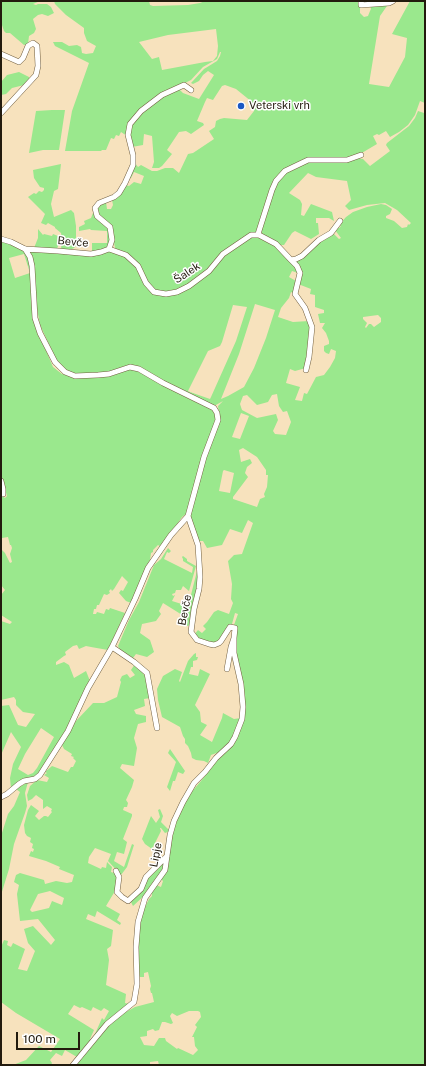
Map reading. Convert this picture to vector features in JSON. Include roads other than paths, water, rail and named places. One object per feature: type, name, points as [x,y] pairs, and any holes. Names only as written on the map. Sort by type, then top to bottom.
[{"type":"street","points":[[361,1],[361,5],[389,3],[393,1]]},
{"type":"street","points":[[1,54],[19,62],[23,58],[28,46],[33,44],[37,46],[38,66],[36,75],[1,113]]},
{"type":"street","points":[[109,249],[112,240],[110,227],[97,216],[95,208],[99,203],[114,197],[119,193],[133,165],[133,155],[128,135],[130,124],[141,111],[162,95],[184,85],[191,90]]},
{"type":"street","points":[[306,370],[312,327],[305,308],[295,294],[300,273],[297,266],[276,244],[258,234],[272,190],[276,181],[285,171],[308,160],[347,160],[361,155]]},
{"type":"street","points":[[291,260],[302,256],[319,240],[331,233],[340,221]]},
{"type":"street","name":"Šalek","points":[[109,249],[126,255],[138,266],[146,283],[154,292],[166,294],[177,292],[189,286],[209,271],[223,254],[251,235],[258,234]]},
{"type":"street","name":"Bevče","points":[[1,239],[25,249],[58,250],[91,254],[109,249]]},
{"type":"street","points":[[1,797],[24,781],[35,779],[45,769],[68,732],[88,688],[112,647],[136,599],[148,568],[171,535],[188,516],[204,457],[218,420],[218,413],[214,408],[139,369],[130,367],[109,374],[75,376],[65,372],[55,362],[40,333],[35,318],[32,266],[30,257],[25,249]]},
{"type":"street","points":[[1,481],[3,494],[1,494]]},
{"type":"street","name":"Bevče","points":[[188,516],[198,545],[200,577],[200,589],[194,608],[191,632],[197,640],[214,645],[219,643],[230,627],[233,626],[235,628],[234,638]]},
{"type":"street","points":[[227,669],[234,638]]},
{"type":"street","name":"Lipje","points":[[73,1065],[107,1024],[134,1002],[137,984],[136,947],[138,922],[145,898],[165,870],[170,836],[174,821],[194,783],[216,758],[231,744],[242,719],[243,707],[241,684],[234,653],[234,638]]},
{"type":"street","points":[[112,647],[147,673],[157,728]]},
{"type":"street","points":[[116,871],[119,877],[117,892],[128,901],[141,889],[146,877],[167,856]]},
{"type":"place","name":"Veterski vrh","points":[[241,106]]}]
